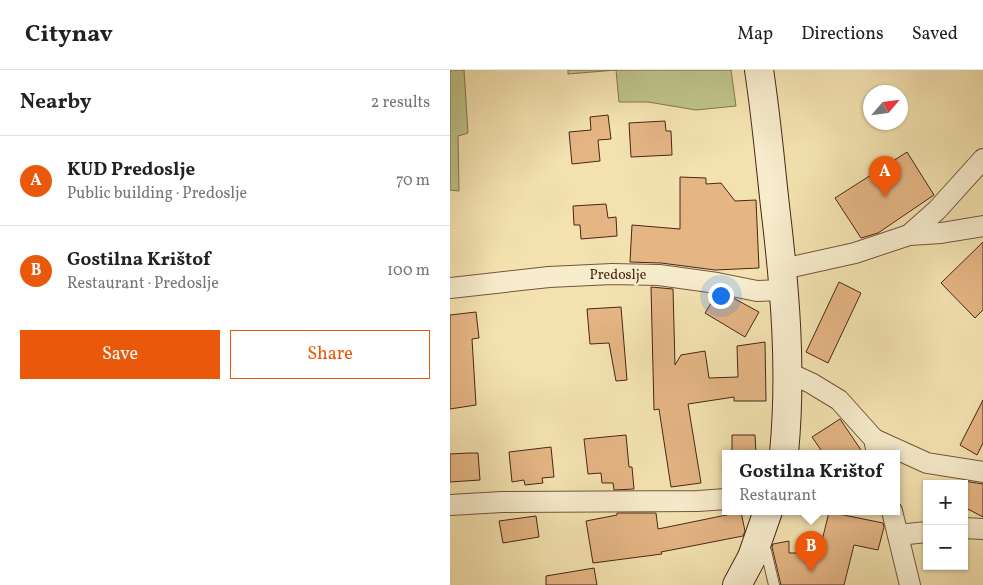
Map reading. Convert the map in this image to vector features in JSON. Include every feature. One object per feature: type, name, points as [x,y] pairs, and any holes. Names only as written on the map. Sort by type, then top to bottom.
[{"type":"street","points":[[760,70],[784,279],[789,372],[788,414],[784,450]]},
{"type":"street","points":[[909,235],[937,210],[983,159]]},
{"type":"street","points":[[909,235],[941,233],[983,226]]},
{"type":"street","name":"Predoslje","points":[[450,288],[549,277],[612,274],[658,275],[717,283],[757,291],[784,279],[909,235]]},
{"type":"street","points":[[789,372],[812,382],[839,400],[875,446],[887,450]]},
{"type":"street","points":[[900,454],[927,463],[983,472]]},
{"type":"street","points":[[450,504],[722,499]]},
{"type":"street","points":[[737,585],[759,538],[767,515]]},
{"type":"street","points":[[893,515],[910,585]]},
{"type":"street","points":[[968,528],[983,530]]},
{"type":"street","points":[[898,535],[923,532]]},
{"type":"lane","points":[[759,538],[766,551],[774,585]]},
{"type":"green space","points":[[450,70],[464,70],[468,133],[458,136],[459,191],[450,190]]},
{"type":"green space","points":[[568,70],[616,70],[568,74]]},
{"type":"green space","points":[[616,70],[731,70],[736,106],[696,110],[648,102],[619,102]]},
{"type":"building","points":[[608,115],[611,139],[598,140],[600,161],[572,164],[569,132],[591,130],[590,117]]},
{"type":"building","points":[[665,121],[666,131],[671,131],[672,155],[631,157],[629,123]]},
{"type":"building","points":[[907,152],[934,195],[878,233],[861,238],[835,198]]},
{"type":"building","points":[[680,177],[706,178],[706,184],[721,183],[735,201],[756,200],[759,268],[715,270],[661,263],[630,262],[632,225],[680,229]]},
{"type":"building","points":[[606,204],[608,218],[616,217],[617,236],[581,239],[580,225],[574,225],[573,206]]},
{"type":"building","points":[[983,242],[983,310],[975,318],[941,283]]},
{"type":"building","points":[[839,282],[861,293],[828,363],[806,352]]},
{"type":"building","points":[[651,287],[673,289],[675,365],[681,355],[705,351],[709,378],[738,377],[737,346],[765,342],[766,401],[734,401],[734,397],[688,404],[701,483],[671,487],[659,409],[654,410]]},
{"type":"building","points":[[716,295],[735,299],[759,312],[745,337],[705,313]]},
{"type":"building","points":[[621,307],[627,380],[616,381],[609,343],[590,344],[587,309]]},
{"type":"building","points":[[476,312],[479,338],[472,339],[476,405],[450,409],[450,315]]},
{"type":"building","points":[[983,400],[983,443],[977,455],[960,445]]},
{"type":"building","points":[[840,419],[861,450],[821,450],[812,437]]},
{"type":"building","points":[[626,435],[629,467],[632,467],[634,489],[614,490],[613,483],[602,483],[601,473],[588,474],[584,439]]},
{"type":"building","points":[[732,435],[755,435],[756,450],[732,450]]},
{"type":"building","points":[[551,447],[554,477],[542,478],[543,483],[525,485],[524,480],[512,482],[509,452]]},
{"type":"building","points":[[478,453],[480,480],[450,482],[450,454]]},
{"type":"building","points":[[968,482],[983,484],[983,517],[968,509]]},
{"type":"building","points":[[617,513],[656,513],[658,529],[726,515],[742,515],[745,531],[743,536],[661,552],[662,554],[593,563],[586,521],[617,515]]},
{"type":"building","points":[[828,515],[844,515],[883,523],[884,527],[878,550],[854,545],[844,585],[781,585],[772,547],[773,544],[789,541],[789,553],[819,553]]},
{"type":"building","points":[[536,516],[539,537],[503,543],[499,521]]},
{"type":"building","points":[[594,568],[597,585],[546,585],[546,576]]},
{"type":"place","name":"KUD Predoslje","points":[[885,197]]},
{"type":"place","name":"Gostilna Krištof","points":[[811,572]]}]
